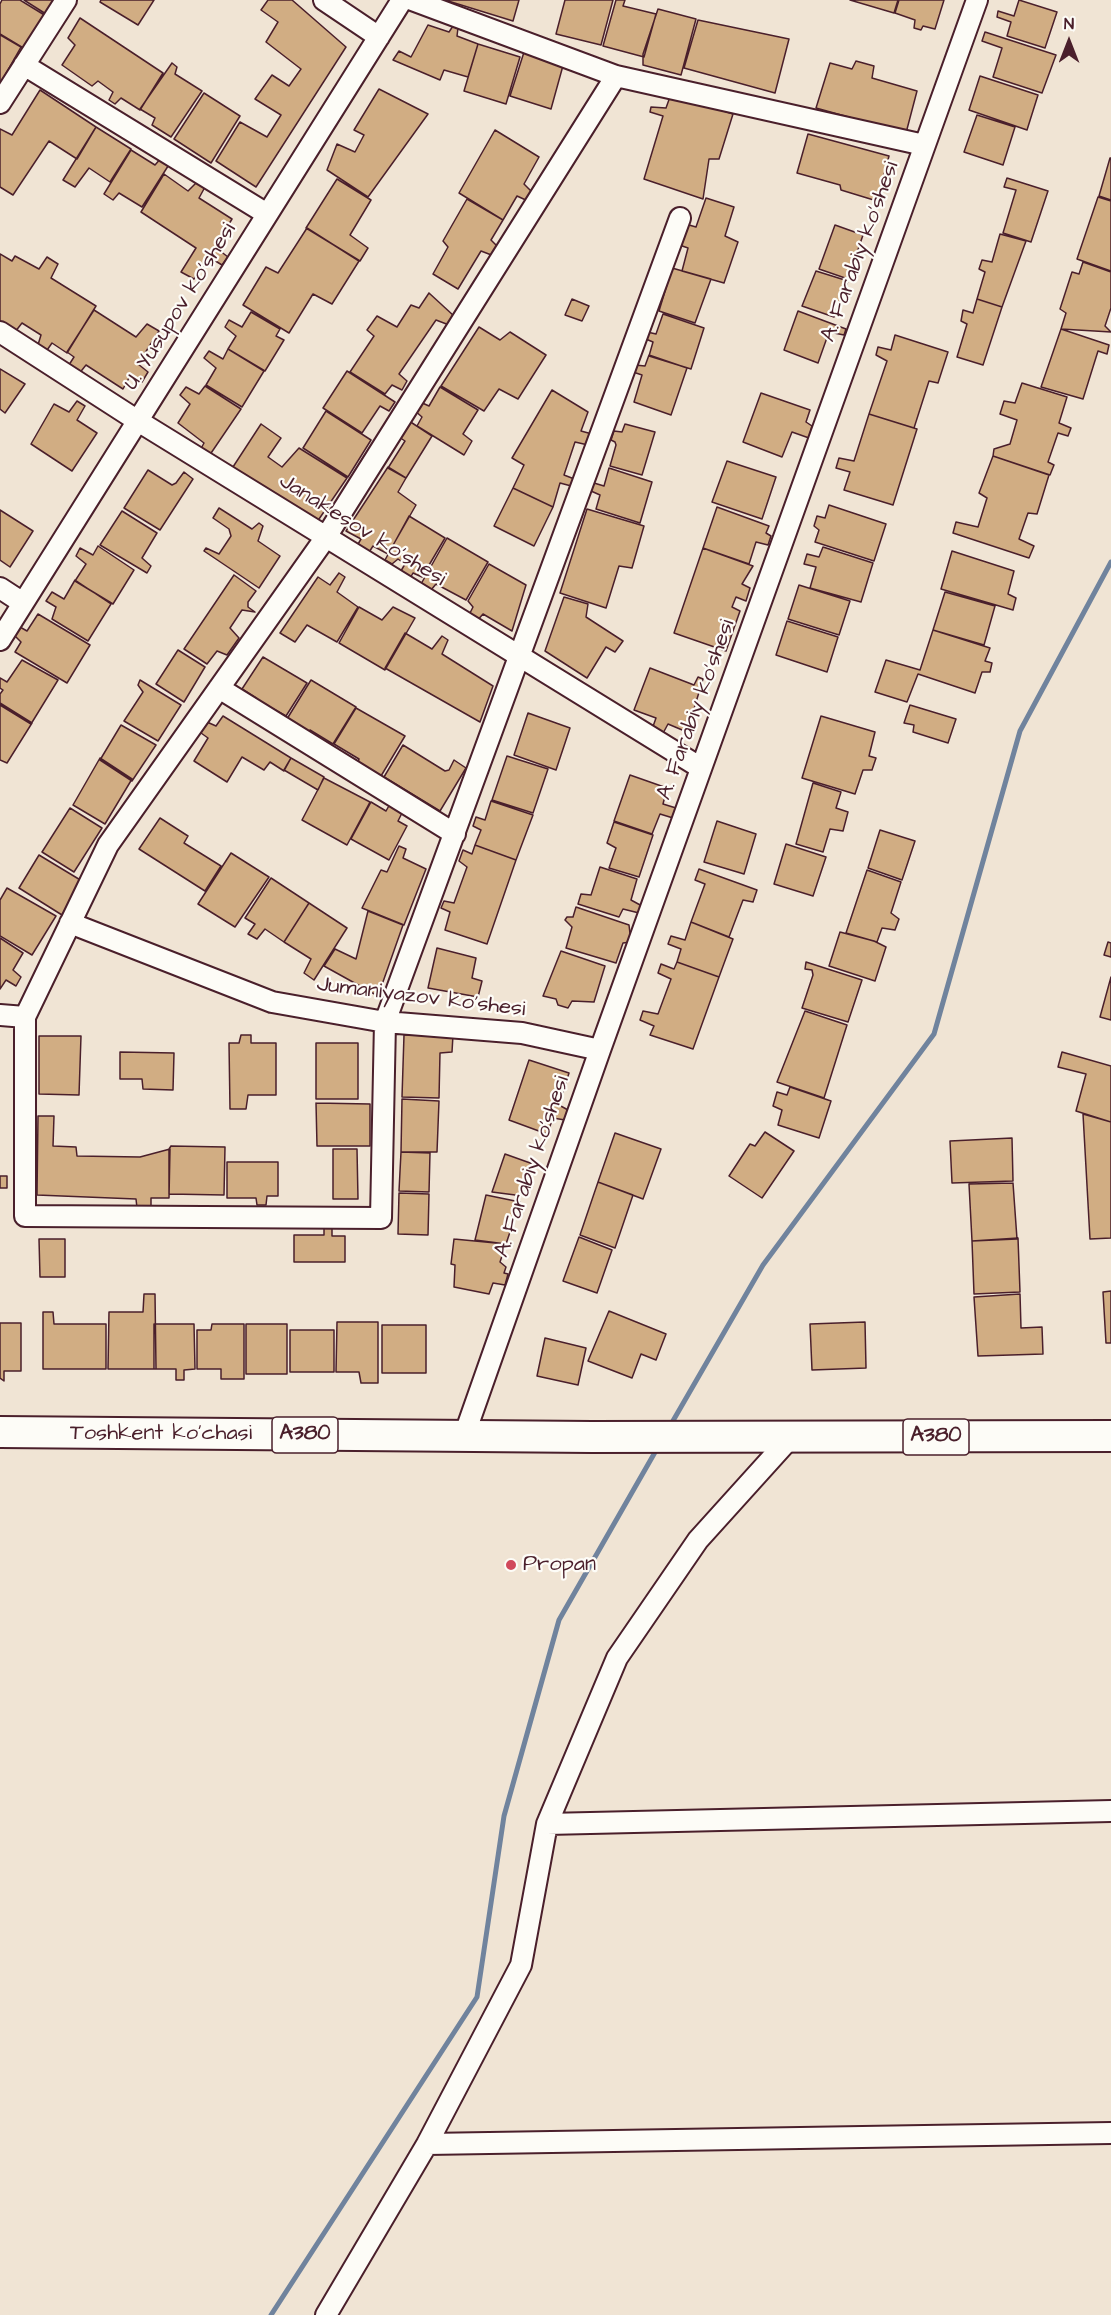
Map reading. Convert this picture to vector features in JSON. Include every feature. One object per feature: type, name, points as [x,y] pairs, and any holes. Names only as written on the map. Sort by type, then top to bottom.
[{"type":"highway","name":"Toshkent ko'chasi","points":[[0,1432],[776,1437]]},
{"type":"highway","name":"A380","points":[[776,1437],[1111,1436]]},
{"type":"street","points":[[0,102],[66,0]]},
{"type":"street","points":[[324,0],[379,37]]},
{"type":"street","name":"U. Yusupov ko'shesi","points":[[0,640],[402,0]]},
{"type":"street","points":[[412,0],[615,76],[924,145]]},
{"type":"street","name":"A. Farabiy ko'shesi","points":[[464,1436],[976,0]]},
{"type":"street","points":[[24,64],[267,214]]},
{"type":"street","points":[[615,76],[326,537],[108,845],[25,1017],[25,1216],[381,1218],[385,1022],[680,218]]},
{"type":"street","name":"Janakesov ko'shesi","points":[[0,332],[138,421],[701,768]]},
{"type":"street","points":[[0,588],[23,603]]},
{"type":"street","points":[[219,688],[455,834]]},
{"type":"street","name":"Jumaniyazov ko'shesi","points":[[70,923],[272,1002],[385,1022],[522,1033],[600,1050]]},
{"type":"street","points":[[0,1015],[25,1017]]},
{"type":"street","points":[[326,2315],[427,2144],[521,1965],[547,1824],[617,1658],[698,1540],[776,1437]]},
{"type":"street","points":[[547,1824],[1111,1811]]},
{"type":"street","points":[[427,2144],[1111,2133]]},
{"type":"building","points":[[2,0],[20,0],[46,16],[25,49],[0,34]]},
{"type":"building","points":[[24,0],[69,0],[46,14]]},
{"type":"building","points":[[101,0],[154,0],[138,25],[100,2]]},
{"type":"building","points":[[268,0],[292,0],[346,47],[256,187],[216,161],[240,122],[267,137],[281,115],[255,99],[272,75],[289,86],[301,69],[266,42],[278,22],[261,10]]},
{"type":"building","points":[[445,0],[519,0],[513,21]]},
{"type":"building","points":[[565,0],[613,0],[601,45],[556,34]]},
{"type":"building","points":[[616,0],[625,0],[623,6],[656,14],[644,57],[603,46]]},
{"type":"building","points":[[850,0],[898,0],[894,13]]},
{"type":"building","points":[[899,0],[944,0],[935,29],[923,26],[921,30],[914,28],[915,20],[895,13]]},
{"type":"building","points":[[1019,0],[1057,12],[1045,48],[1007,36],[1011,22],[997,17],[998,11],[1014,16]]},
{"type":"building","points":[[658,9],[696,19],[681,75],[643,65],[643,54]]},
{"type":"building","points":[[80,18],[163,73],[140,110],[121,98],[115,104],[109,100],[113,92],[98,81],[92,86],[62,65],[75,45],[68,38]]},
{"type":"building","points":[[698,20],[789,39],[775,93],[684,68]]},
{"type":"building","points":[[428,25],[449,32],[453,26],[458,28],[457,36],[478,44],[468,77],[444,70],[440,80],[393,60],[399,51],[411,57]]},
{"type":"building","points":[[985,32],[1056,55],[1042,93],[993,77],[1002,48],[982,41]]},
{"type":"building","points":[[0,35],[21,47],[0,84]]},
{"type":"building","points":[[478,44],[520,57],[506,104],[464,91]]},
{"type":"building","points":[[525,49],[564,62],[551,109],[510,96]]},
{"type":"building","points":[[856,61],[874,66],[872,78],[917,91],[906,133],[816,108],[830,63],[852,69]]},
{"type":"building","points":[[172,63],[177,67],[175,74],[202,91],[171,137],[152,125],[155,118],[140,109]]},
{"type":"building","points":[[980,76],[1038,95],[1027,130],[969,110]]},
{"type":"building","points":[[379,89],[428,114],[368,197],[327,170],[337,144],[355,152],[364,135],[354,130]]},
{"type":"building","points":[[40,90],[96,127],[77,159],[49,141],[13,195],[0,187],[0,129],[12,135]]},
{"type":"building","points":[[204,93],[240,116],[211,163],[174,139]]},
{"type":"building","points":[[671,94],[733,114],[719,159],[709,159],[703,199],[644,179],[663,116],[650,112],[651,107],[666,108]]},
{"type":"building","points":[[977,115],[1015,127],[1003,165],[964,152]]},
{"type":"building","points":[[96,127],[131,149],[110,182],[89,168],[75,187],[63,180]]},
{"type":"building","points":[[495,130],[539,157],[524,184],[533,193],[528,201],[517,196],[503,220],[459,193]]},
{"type":"building","points":[[808,134],[889,156],[877,201],[841,190],[840,185],[797,173]]},
{"type":"building","points":[[131,150],[155,165],[162,157],[170,163],[142,207],[119,193],[113,200],[104,194]]},
{"type":"building","points":[[1111,158],[1111,200],[1099,196]]},
{"type":"building","points":[[164,174],[188,191],[197,182],[205,187],[199,198],[232,219],[215,247],[228,257],[222,265],[209,257],[194,279],[181,272],[196,248],[141,212]]},
{"type":"building","points":[[1007,178],[1048,191],[1031,242],[1003,233],[1016,190],[1004,187]]},
{"type":"building","points":[[337,179],[371,200],[350,235],[368,248],[360,261],[306,228]]},
{"type":"building","points":[[1098,197],[1111,201],[1111,271],[1077,259]]},
{"type":"building","points":[[706,198],[734,207],[725,236],[738,242],[724,283],[682,271],[688,248],[668,241],[675,221],[696,227]]},
{"type":"building","points":[[467,199],[503,220],[491,240],[499,248],[494,256],[481,251],[458,289],[433,274],[448,247],[443,241]]},
{"type":"building","points":[[835,225],[863,235],[848,279],[819,269]]},
{"type":"building","points":[[307,228],[359,261],[332,304],[313,294],[289,333],[243,305],[266,267],[278,273]]},
{"type":"building","points":[[1000,234],[1026,241],[1002,307],[977,299],[985,272],[979,269],[982,260],[992,262]]},
{"type":"building","points":[[0,254],[12,261],[15,256],[39,269],[47,257],[58,264],[51,278],[96,306],[67,353],[52,343],[45,353],[37,348],[41,335],[22,323],[15,332],[0,322]]},
{"type":"building","points":[[1083,262],[1111,272],[1111,308],[1105,326],[1111,332],[1061,329],[1066,313],[1060,309],[1072,272],[1079,274]]},
{"type":"building","points":[[672,268],[711,279],[695,323],[659,311]]},
{"type":"building","points":[[816,271],[848,281],[834,317],[802,306]]},
{"type":"building","points":[[429,293],[454,316],[449,325],[436,320],[399,374],[407,381],[402,390],[392,385],[385,394],[350,372],[374,336],[367,330],[377,316],[397,327],[411,305],[419,308]]},
{"type":"building","points":[[572,299],[589,306],[582,321],[565,315]]},
{"type":"building","points":[[977,299],[1002,307],[983,365],[957,357],[967,324],[961,321],[963,310],[973,313]]},
{"type":"building","points":[[94,310],[136,337],[147,324],[159,331],[138,364],[148,372],[142,382],[130,376],[123,389],[86,365],[78,375],[67,368],[74,357],[67,352]]},
{"type":"building","points":[[798,311],[846,329],[844,335],[829,332],[818,363],[784,350]]},
{"type":"building","points":[[251,312],[280,329],[276,336],[284,340],[265,371],[228,349],[236,336],[225,327],[229,320],[242,327]]},
{"type":"building","points":[[663,314],[704,328],[691,369],[649,356],[653,342],[641,337],[643,331],[656,334]]},
{"type":"building","points":[[479,327],[500,340],[510,332],[546,355],[518,399],[499,389],[484,411],[441,386]]},
{"type":"building","points":[[1061,329],[1109,345],[1107,354],[1098,351],[1083,399],[1041,387]]},
{"type":"building","points":[[895,335],[948,352],[938,383],[929,381],[914,428],[869,414],[887,361],[876,355],[878,347],[891,350]]},
{"type":"building","points":[[228,349],[264,371],[242,407],[206,385],[216,368],[204,358],[209,351],[223,359]]},
{"type":"building","points":[[649,355],[687,368],[671,415],[634,402],[642,375],[633,372],[635,365],[645,366]]},
{"type":"building","points":[[0,369],[25,384],[5,413],[0,409]]},
{"type":"building","points":[[347,371],[395,402],[389,411],[380,406],[362,433],[323,408]]},
{"type":"building","points":[[1022,383],[1067,397],[1059,423],[1071,428],[1068,436],[1058,433],[1048,462],[1054,465],[1050,475],[993,456],[994,449],[1010,444],[1017,420],[1000,414],[1004,401],[1015,403]]},
{"type":"building","points":[[205,386],[241,409],[207,459],[198,454],[204,443],[178,423],[190,404],[180,395],[186,387],[199,394]]},
{"type":"building","points":[[440,387],[478,410],[463,434],[472,441],[464,455],[417,426],[422,417],[414,410],[418,401],[429,406]]},
{"type":"building","points":[[552,390],[588,412],[581,431],[592,434],[588,445],[575,442],[564,475],[577,480],[575,487],[560,483],[553,507],[513,488],[524,465],[512,458]]},
{"type":"building","points":[[761,393],[810,410],[806,422],[812,426],[809,438],[792,432],[782,457],[743,442]]},
{"type":"building","points":[[77,401],[85,406],[77,420],[97,433],[72,471],[31,444],[54,404],[69,412]]},
{"type":"building","points":[[326,411],[371,440],[348,477],[303,448]]},
{"type":"building","points":[[869,414],[917,429],[893,505],[844,490],[850,472],[836,468],[839,458],[854,461]]},
{"type":"building","points":[[406,419],[432,436],[406,478],[388,468],[405,441],[396,435]]},
{"type":"building","points":[[261,424],[281,438],[268,457],[282,467],[299,448],[347,478],[317,522],[231,470]]},
{"type":"building","points":[[625,424],[655,432],[642,475],[610,466],[616,445],[611,440],[614,431],[622,432]]},
{"type":"building","points":[[993,456],[1049,475],[1037,514],[1028,513],[1019,539],[1034,546],[1029,558],[953,533],[956,522],[978,527],[987,498],[979,493]]},
{"type":"building","points":[[727,461],[776,477],[762,519],[712,502]]},
{"type":"building","points":[[388,467],[406,478],[398,492],[416,505],[388,554],[373,546],[366,557],[354,551],[361,539],[346,531]]},
{"type":"building","points":[[609,468],[652,482],[640,523],[596,509],[600,495],[591,491],[594,483],[604,486]]},
{"type":"building","points":[[148,470],[172,485],[184,472],[193,479],[160,530],[124,508]]},
{"type":"building","points":[[513,488],[553,507],[534,546],[494,526]]},
{"type":"building","points":[[829,505],[886,524],[874,561],[815,542],[819,530],[814,526],[817,516],[825,518]]},
{"type":"building","points":[[717,507],[769,526],[766,533],[771,536],[768,545],[756,542],[749,564],[703,548]]},
{"type":"building","points":[[219,508],[252,529],[259,523],[263,526],[258,541],[280,556],[259,588],[204,551],[206,548],[219,554],[231,536],[229,529],[213,518]]},
{"type":"building","points":[[587,509],[644,526],[632,568],[619,566],[606,608],[560,593]]},
{"type":"building","points":[[0,510],[33,531],[10,567],[0,560]]},
{"type":"building","points":[[122,511],[157,533],[142,558],[151,566],[147,573],[100,545]]},
{"type":"building","points":[[409,516],[445,538],[422,577],[413,573],[408,582],[398,576],[405,564],[398,559],[392,564],[385,560]]},
{"type":"building","points":[[447,538],[488,562],[466,600],[436,584],[431,590],[421,584]]},
{"type":"building","points":[[98,546],[134,570],[113,604],[75,581],[86,564],[76,556],[80,548],[93,555]]},
{"type":"building","points":[[823,547],[873,563],[861,602],[810,588],[816,567],[804,564],[807,554],[819,557]]},
{"type":"building","points":[[703,548],[753,566],[742,584],[750,588],[746,601],[736,597],[732,607],[740,611],[726,651],[674,633]]},
{"type":"building","points":[[952,551],[1014,571],[1008,594],[1016,598],[1013,610],[941,589]]},
{"type":"building","points":[[489,564],[526,585],[512,631],[483,614],[476,622],[468,617],[473,607],[468,601]]},
{"type":"building","points":[[339,573],[345,577],[337,592],[358,607],[337,642],[307,625],[295,642],[280,633],[318,577],[330,585]]},
{"type":"building","points":[[234,575],[256,591],[248,602],[248,607],[255,612],[242,610],[230,628],[239,638],[227,655],[217,651],[207,664],[184,649]]},
{"type":"building","points":[[75,580],[111,604],[88,641],[52,619],[56,607],[46,601],[52,592],[64,599]]},
{"type":"building","points":[[799,585],[850,601],[839,635],[788,619]]},
{"type":"building","points":[[945,592],[995,606],[984,645],[933,630]]},
{"type":"building","points":[[564,597],[588,604],[586,617],[623,641],[615,652],[606,647],[587,678],[545,651]]},
{"type":"building","points":[[359,607],[382,620],[393,607],[415,618],[385,670],[339,643]]},
{"type":"building","points":[[38,614],[90,645],[67,683],[15,652],[21,642],[15,636],[20,627],[27,631]]},
{"type":"building","points":[[787,621],[838,637],[827,672],[776,655]]},
{"type":"building","points":[[933,630],[990,648],[985,661],[992,663],[990,672],[982,672],[975,693],[918,674],[907,702],[875,692],[886,660],[920,670]]},
{"type":"building","points":[[405,633],[432,649],[442,636],[448,640],[442,654],[493,686],[480,722],[385,668]]},
{"type":"building","points":[[178,650],[205,667],[184,702],[156,684]]},
{"type":"building","points":[[263,657],[307,683],[286,716],[266,705],[259,715],[250,709],[256,698],[242,689]]},
{"type":"building","points":[[22,660],[58,680],[31,724],[0,705],[0,694],[3,690],[0,688],[0,678],[7,682]]},
{"type":"building","points":[[650,668],[694,685],[698,677],[703,679],[687,732],[668,724],[661,737],[651,732],[656,718],[634,710]]},
{"type":"building","points":[[140,680],[181,705],[158,741],[124,721],[143,692],[138,685]]},
{"type":"building","points":[[311,680],[356,707],[333,744],[310,730],[302,738],[282,727]]},
{"type":"building","points":[[0,703],[32,723],[7,763],[0,760]]},
{"type":"building","points":[[910,705],[956,719],[948,743],[913,732],[914,725],[904,723]]},
{"type":"building","points":[[356,708],[405,736],[381,776],[369,769],[362,772],[356,769],[359,759],[334,744]]},
{"type":"building","points":[[528,713],[570,728],[556,770],[514,755]]},
{"type":"building","points":[[223,716],[291,758],[284,771],[270,762],[264,770],[242,757],[227,782],[194,761],[208,738],[201,733],[207,722],[216,726]]},
{"type":"building","points":[[821,716],[875,732],[869,756],[876,758],[872,770],[863,770],[855,794],[802,778]]},
{"type":"building","points":[[121,725],[156,745],[132,781],[100,760]]},
{"type":"building","points":[[403,745],[445,771],[449,770],[454,760],[466,768],[440,811],[384,777]]},
{"type":"building","points":[[507,756],[548,769],[533,813],[492,800]]},
{"type":"building","points":[[100,758],[132,779],[105,824],[73,805]]},
{"type":"building","points":[[291,758],[324,777],[318,790],[284,770]]},
{"type":"building","points":[[630,775],[667,788],[663,804],[676,808],[673,818],[660,814],[652,834],[614,821]]},
{"type":"building","points":[[324,778],[370,802],[347,845],[302,820]]},
{"type":"building","points":[[813,783],[841,792],[836,808],[848,812],[843,831],[830,829],[823,852],[796,844]]},
{"type":"building","points":[[491,801],[533,815],[516,860],[475,845],[481,830],[473,826],[476,817],[485,820]]},
{"type":"building","points":[[371,802],[386,811],[390,804],[403,811],[398,821],[407,826],[389,860],[351,839]]},
{"type":"building","points":[[70,808],[102,828],[74,872],[42,852]]},
{"type":"building","points":[[160,818],[188,836],[184,843],[221,866],[205,891],[139,849]]},
{"type":"building","points":[[717,821],[756,834],[744,874],[704,862]]},
{"type":"building","points":[[614,822],[653,835],[639,877],[609,868],[616,848],[607,843]]},
{"type":"building","points":[[880,830],[915,841],[902,880],[868,868]]},
{"type":"building","points":[[786,844],[826,857],[813,896],[774,884]]},
{"type":"building","points":[[475,845],[516,860],[487,944],[445,930],[450,912],[441,908],[444,901],[454,903],[467,867],[459,861],[463,850],[472,854]]},
{"type":"building","points":[[399,846],[406,849],[403,858],[426,869],[404,925],[362,908],[381,870],[387,872]]},
{"type":"building","points":[[231,853],[269,877],[235,927],[198,904]]},
{"type":"building","points":[[39,855],[82,881],[62,915],[19,888]]},
{"type":"building","points":[[600,867],[637,879],[631,900],[642,906],[639,913],[623,909],[619,917],[578,904],[581,894],[591,895]]},
{"type":"building","points":[[699,869],[757,890],[753,902],[743,900],[729,937],[691,922],[705,884],[695,880]]},
{"type":"building","points":[[867,870],[901,882],[891,913],[899,919],[895,930],[882,928],[877,942],[846,933]]},
{"type":"building","points":[[271,878],[309,903],[284,942],[265,929],[257,939],[248,934],[255,924],[245,918]]},
{"type":"building","points":[[7,888],[56,916],[32,955],[0,936],[0,900]]},
{"type":"building","points":[[309,903],[347,928],[314,980],[304,973],[311,959],[284,942]]},
{"type":"building","points":[[576,907],[629,925],[631,942],[623,943],[616,963],[566,948],[572,927],[565,920],[567,917],[573,917]]},
{"type":"building","points":[[368,911],[403,925],[378,996],[324,966],[335,949],[356,959]]},
{"type":"building","points":[[691,922],[733,939],[719,977],[677,962],[681,949],[668,944],[671,936],[685,940]]},
{"type":"building","points":[[840,932],[874,941],[886,947],[875,981],[829,966]]},
{"type":"building","points":[[0,938],[23,953],[13,970],[21,977],[16,986],[6,980],[0,989]]},
{"type":"building","points":[[1108,942],[1111,943],[1111,957],[1104,955]]},
{"type":"building","points":[[437,948],[476,958],[472,978],[482,981],[478,997],[428,988]]},
{"type":"building","points":[[561,951],[605,966],[594,1002],[572,1001],[568,1008],[558,1005],[556,999],[543,996]]},
{"type":"building","points":[[677,962],[719,977],[693,1049],[650,1035],[654,1026],[640,1020],[643,1011],[658,1014],[671,979],[658,973],[661,964],[674,969]]},
{"type":"building","points":[[806,962],[862,980],[848,1022],[802,1008],[813,975],[812,970],[805,969]]},
{"type":"building","points":[[1111,977],[1111,1020],[1100,1017]]},
{"type":"building","points":[[805,1011],[847,1025],[824,1098],[777,1082]]},
{"type":"building","points":[[241,1035],[251,1035],[251,1043],[276,1043],[276,1095],[248,1095],[246,1109],[230,1109],[229,1043],[239,1043]]},
{"type":"building","points":[[404,1035],[453,1035],[452,1052],[440,1053],[439,1098],[402,1097]]},
{"type":"building","points":[[39,1036],[81,1036],[79,1095],[39,1094]]},
{"type":"building","points":[[316,1043],[358,1043],[358,1099],[316,1099]]},
{"type":"building","points":[[120,1052],[174,1053],[173,1090],[143,1089],[142,1079],[120,1079]]},
{"type":"building","points":[[1062,1052],[1111,1066],[1111,1122],[1076,1111],[1086,1074],[1058,1067]]},
{"type":"building","points":[[529,1060],[569,1073],[559,1105],[568,1110],[565,1120],[553,1118],[547,1134],[509,1120]]},
{"type":"building","points":[[790,1087],[831,1101],[819,1138],[778,1125],[782,1110],[773,1106],[777,1092],[787,1095]]},
{"type":"building","points":[[402,1099],[439,1101],[437,1152],[401,1152]]},
{"type":"building","points":[[316,1103],[370,1104],[370,1146],[317,1146]]},
{"type":"building","points":[[1083,1114],[1111,1122],[1111,1238],[1090,1239]]},
{"type":"building","points":[[38,1116],[54,1116],[53,1146],[76,1147],[77,1156],[140,1157],[170,1149],[169,1198],[151,1198],[151,1208],[137,1208],[136,1199],[37,1195]]},
{"type":"building","points":[[765,1132],[794,1151],[762,1198],[729,1176],[750,1144],[755,1146]]},
{"type":"building","points":[[615,1133],[661,1149],[643,1199],[598,1182]]},
{"type":"building","points":[[1012,1138],[1013,1181],[952,1183],[950,1141]]},
{"type":"building","points":[[171,1146],[225,1147],[224,1195],[169,1194],[169,1149]]},
{"type":"building","points":[[333,1149],[357,1149],[358,1199],[333,1199]]},
{"type":"building","points":[[401,1152],[430,1153],[429,1192],[399,1191]]},
{"type":"building","points":[[505,1154],[533,1164],[523,1196],[492,1192]]},
{"type":"building","points":[[227,1162],[278,1162],[278,1196],[267,1196],[266,1205],[257,1205],[256,1198],[227,1198]]},
{"type":"building","points":[[0,1176],[7,1176],[7,1188],[0,1188]]},
{"type":"building","points":[[598,1182],[633,1195],[615,1248],[580,1235]]},
{"type":"building","points":[[1013,1183],[1017,1239],[972,1241],[969,1184]]},
{"type":"building","points":[[399,1193],[429,1194],[428,1235],[398,1234]]},
{"type":"building","points":[[486,1195],[520,1202],[506,1244],[475,1240]]},
{"type":"building","points":[[324,1227],[332,1227],[332,1236],[345,1236],[345,1262],[294,1262],[294,1235],[324,1235]]},
{"type":"building","points":[[579,1237],[612,1250],[597,1293],[563,1281]]},
{"type":"building","points":[[1018,1238],[1020,1292],[974,1294],[972,1241]]},
{"type":"building","points":[[39,1239],[65,1239],[65,1277],[40,1277]]},
{"type":"building","points":[[454,1239],[506,1244],[500,1262],[506,1267],[504,1273],[508,1274],[505,1285],[493,1283],[489,1294],[454,1287],[455,1265],[451,1264]]},
{"type":"building","points":[[1111,1291],[1111,1343],[1106,1343],[1103,1292]]},
{"type":"building","points":[[144,1294],[155,1294],[156,1369],[108,1369],[109,1312],[143,1312]]},
{"type":"building","points":[[1020,1294],[1021,1328],[1042,1327],[1043,1354],[978,1356],[974,1297]]},
{"type":"building","points":[[609,1311],[666,1334],[656,1360],[641,1354],[632,1378],[588,1361]]},
{"type":"building","points":[[43,1312],[53,1312],[54,1324],[106,1324],[106,1369],[43,1369]]},
{"type":"building","points":[[337,1322],[378,1322],[378,1383],[361,1383],[359,1372],[336,1372]]},
{"type":"building","points":[[865,1322],[866,1368],[812,1370],[810,1324]]},
{"type":"building","points":[[0,1323],[21,1323],[21,1371],[4,1371],[4,1381],[0,1378]]},
{"type":"building","points":[[154,1324],[194,1324],[195,1369],[184,1370],[184,1380],[176,1380],[176,1369],[154,1369]]},
{"type":"building","points":[[212,1324],[244,1324],[244,1379],[221,1379],[221,1369],[197,1369],[197,1330],[211,1330]]},
{"type":"building","points":[[246,1324],[287,1324],[287,1374],[246,1374]]},
{"type":"building","points":[[382,1325],[426,1325],[426,1373],[382,1373]]},
{"type":"building","points":[[290,1330],[334,1330],[334,1372],[290,1372]]},
{"type":"building","points":[[545,1338],[586,1348],[578,1385],[537,1376]]},
{"type":"waterway","points":[[670,1426],[763,1265],[934,1034],[1020,731],[1111,562]]},
{"type":"waterway","points":[[271,2315],[477,1997],[504,1816],[559,1620],[658,1447]]},
{"type":"place","name":"Propan","points":[[511,1565]]}]
